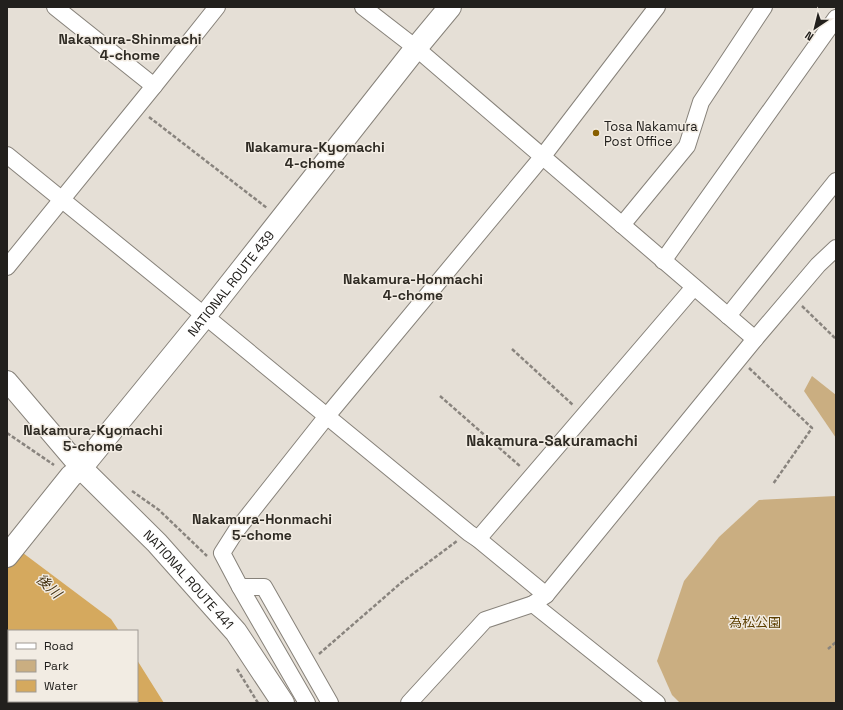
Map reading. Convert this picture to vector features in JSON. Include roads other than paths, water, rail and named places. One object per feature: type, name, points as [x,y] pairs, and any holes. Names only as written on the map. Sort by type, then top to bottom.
[{"type":"highway","name":"NATIONAL ROUTE 439","points":[[7,556],[205,316],[450,7]]},
{"type":"highway","name":"NATIONAL ROUTE 441","points":[[76,472],[157,543],[236,632],[283,703]]},
{"type":"street","points":[[55,7],[154,86]]},
{"type":"street","points":[[7,267],[137,108],[217,7]]},
{"type":"street","points":[[363,7],[416,48],[755,339]]},
{"type":"street","points":[[307,703],[222,553],[236,531],[327,416],[543,156],[657,7]]},
{"type":"street","points":[[622,225],[688,146],[701,102],[764,7]]},
{"type":"street","points":[[663,261],[836,18]]},
{"type":"street","points":[[7,155],[546,595]]},
{"type":"street","points":[[728,316],[836,181]]},
{"type":"street","points":[[409,703],[485,620],[533,604],[546,595],[739,358],[818,265],[836,248]]},
{"type":"street","points":[[474,536],[532,477],[694,287]]},
{"type":"street","points":[[7,381],[76,472]]},
{"type":"street","points":[[240,587],[264,587],[330,703]]},
{"type":"street","points":[[533,604],[657,703]]},
{"type":"water","name":"後川","points":[[7,541],[111,619],[118,630],[8,630],[8,702],[138,702],[138,662],[164,703],[7,703]]},
{"type":"place","name":"Tosa Nakamura Post Office","points":[[596,133]]},
{"type":"district","name":"Nakamura-Shinmachi 4-chome","points":[[130,48]]},
{"type":"district","name":"Nakamura-Kyomachi 4-chome","points":[[315,156]]},
{"type":"district","name":"Nakamura-Honmachi 4-chome","points":[[413,288]]},
{"type":"district","name":"Nakamura-Kyomachi 5-chome","points":[[93,438]]},
{"type":"district","name":"Nakamura-Sakuramachi","points":[[552,441]]},
{"type":"district","name":"Nakamura-Honmachi 5-chome","points":[[262,528]]},
{"type":"park label","name":"為松公園","points":[[755,622]]}]
